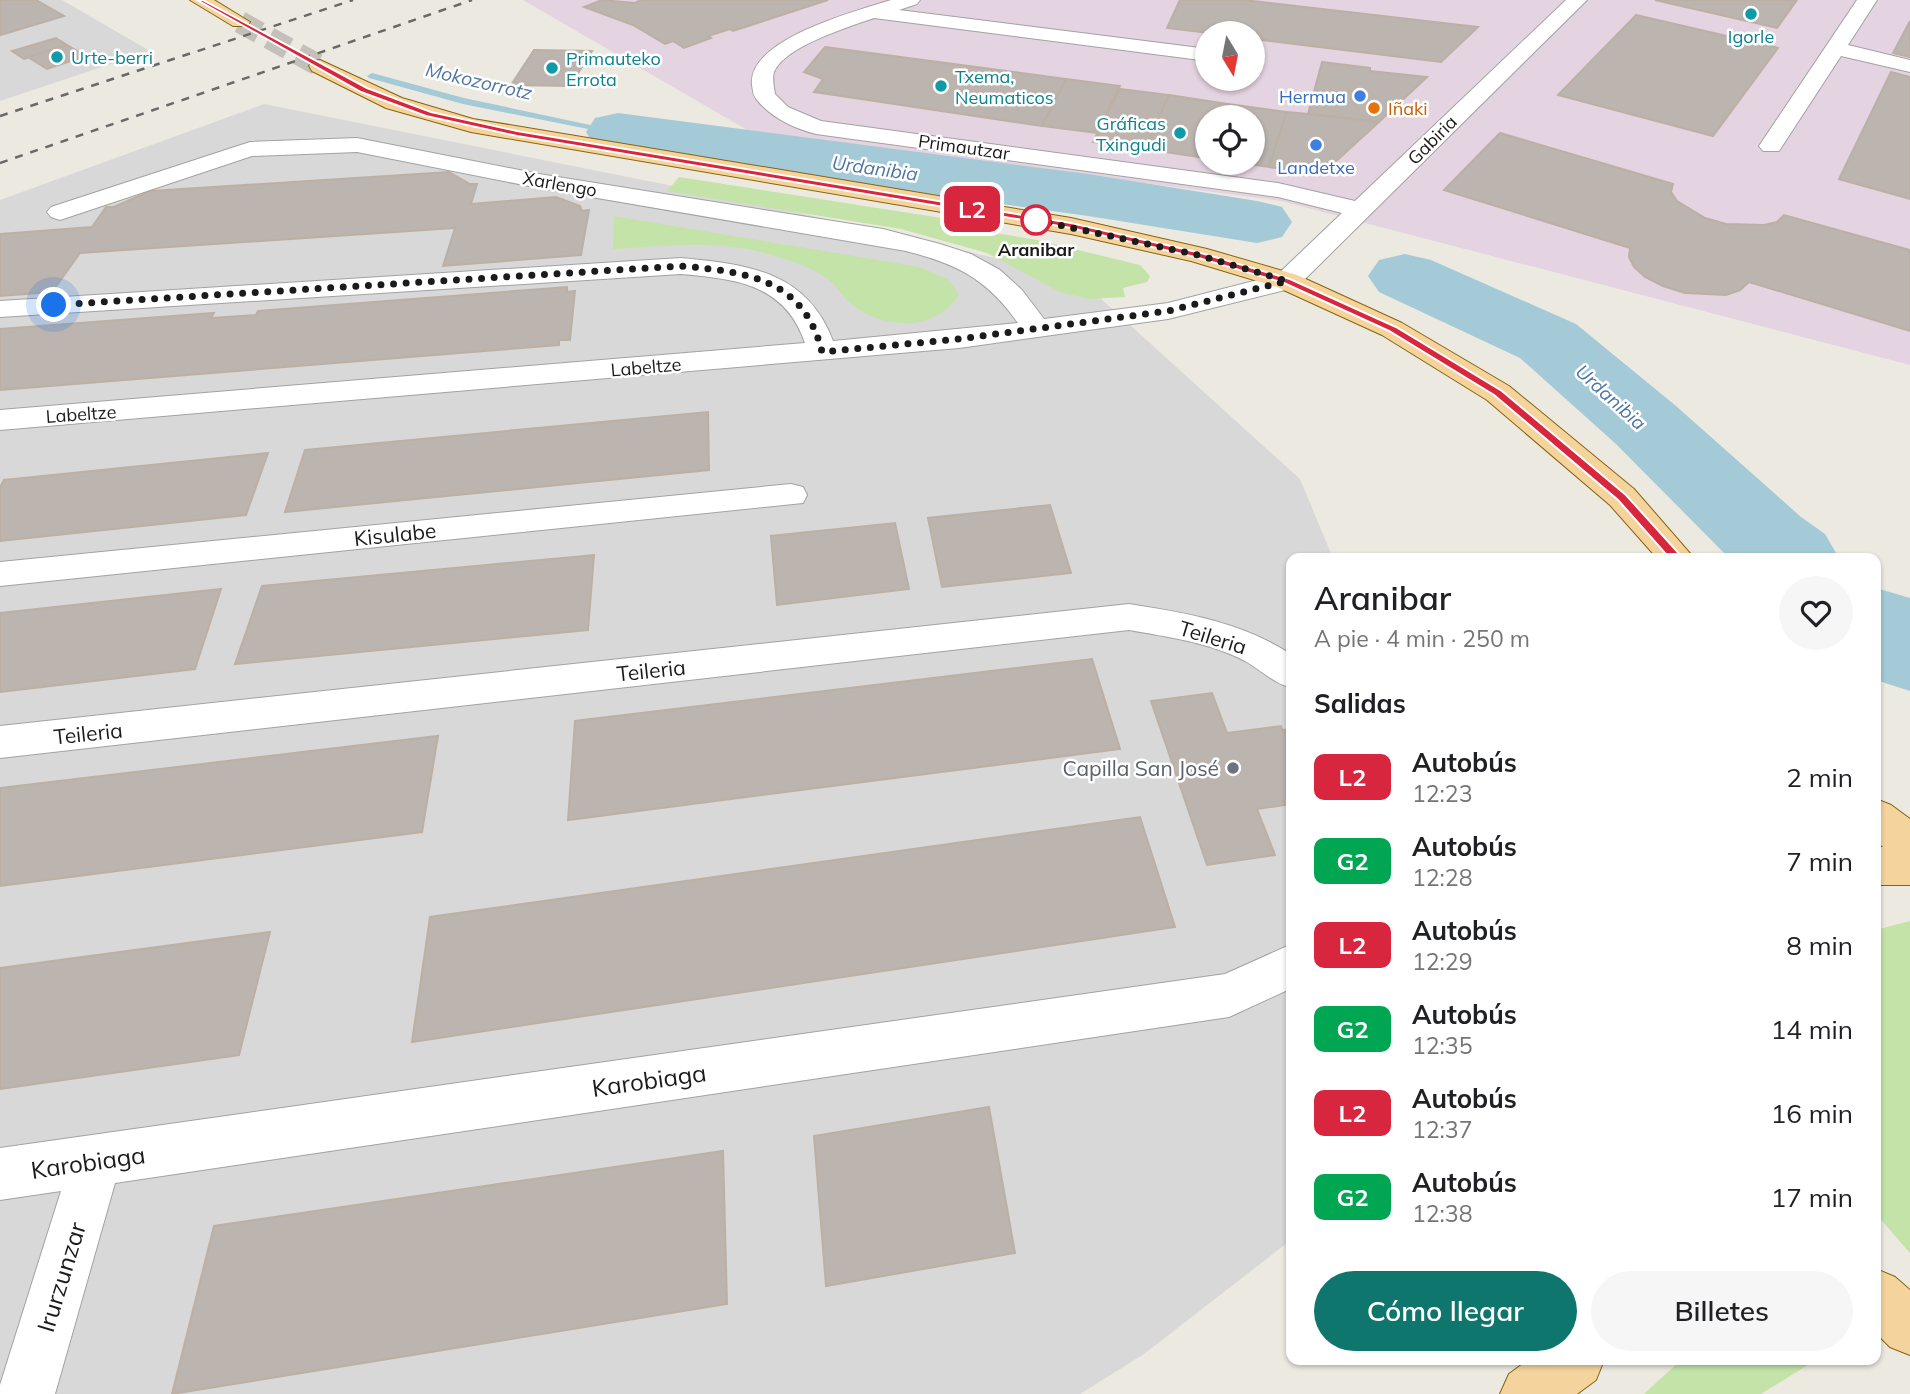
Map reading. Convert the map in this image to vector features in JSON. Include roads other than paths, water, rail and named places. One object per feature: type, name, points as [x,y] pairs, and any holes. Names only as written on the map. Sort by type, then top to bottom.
[{"type":"main road","points":[[200,0],[240,22]]},
{"type":"main road","points":[[320,66],[394,103],[471,125],[1071,226],[1198,255],[1287,281],[1392,329],[1498,393],[1622,498],[1672,553]]},
{"type":"main road","points":[[1881,821],[1910,845]]},
{"type":"main road","points":[[1881,866],[1910,866]]},
{"type":"main road","points":[[1881,1300],[1910,1326]]},
{"type":"main road","points":[[1529,1394],[1569,1365]]},
{"type":"street","name":"Primautzar","points":[[911,0],[798,41],[774,57],[763,74],[764,95],[780,112],[816,127],[1278,190],[1319,198],[1360,211]]},
{"type":"street","name":"Gabiria","points":[[1287,281],[1577,0]]},
{"type":"street","points":[[1772,146],[1867,0]]},
{"type":"street","points":[[874,13],[1195,53]]},
{"type":"street","points":[[1835,48],[1910,66]]},
{"type":"street","name":"Xarlengo","points":[[60,212],[250,149],[357,145],[538,181],[883,237],[929,249],[976,264],[1005,287],[1037,329]]},
{"type":"street","points":[[0,309],[681,266],[730,270],[770,283],[802,304],[817,328],[822,352]]},
{"type":"street","name":"Labeltze","points":[[0,420],[822,352],[1037,329],[1168,311],[1287,281]]},
{"type":"street","name":"Kisulabe","points":[[0,574],[791,495]]},
{"type":"street","name":"Teileria","points":[[0,742],[1129,617],[1204,630],[1258,652],[1286,670]]},
{"type":"street","name":"Karobiaga","points":[[0,1174],[1229,995],[1286,968]]},
{"type":"street","name":"Irurzunzar","points":[[26,1394],[96,1160]]},
{"type":"waterway","name":"Mokozorrotz","points":[[372,76],[463,101],[618,132]]},
{"type":"waterway","name":"Urdanibia","points":[[618,132],[1088,195],[1257,222]]},
{"type":"waterway","name":"Urdanibia","points":[[1405,276],[1548,341],[1646,425],[1767,540],[1784,553]]},
{"type":"waterway","name":"Urdanibia","points":[[1881,629],[1910,652]]},
{"type":"tunnel","points":[[240,22],[320,66]]},
{"type":"railway","points":[[0,116],[353,0]]},
{"type":"railway","points":[[0,163],[472,0]]},
{"type":"place","name":"Igorle","points":[[1751,14]]},
{"type":"place","name":"Urte-berri","points":[[57,57]]},
{"type":"place","name":"Primauteko Errota","points":[[552,68]]},
{"type":"place","name":"Txema, Neumaticos","points":[[941,86]]},
{"type":"place","name":"Hermua","points":[[1360,96]]},
{"type":"place","name":"Iñaki","points":[[1374,108]]},
{"type":"place","name":"Gráficas Txingudi","points":[[1180,133]]},
{"type":"place","name":"Landetxe","points":[[1316,145]]},
{"type":"place","name":"Aranibar","points":[[1036,220]]},
{"type":"place","name":"Capilla San José","points":[[1233,768]]}]
